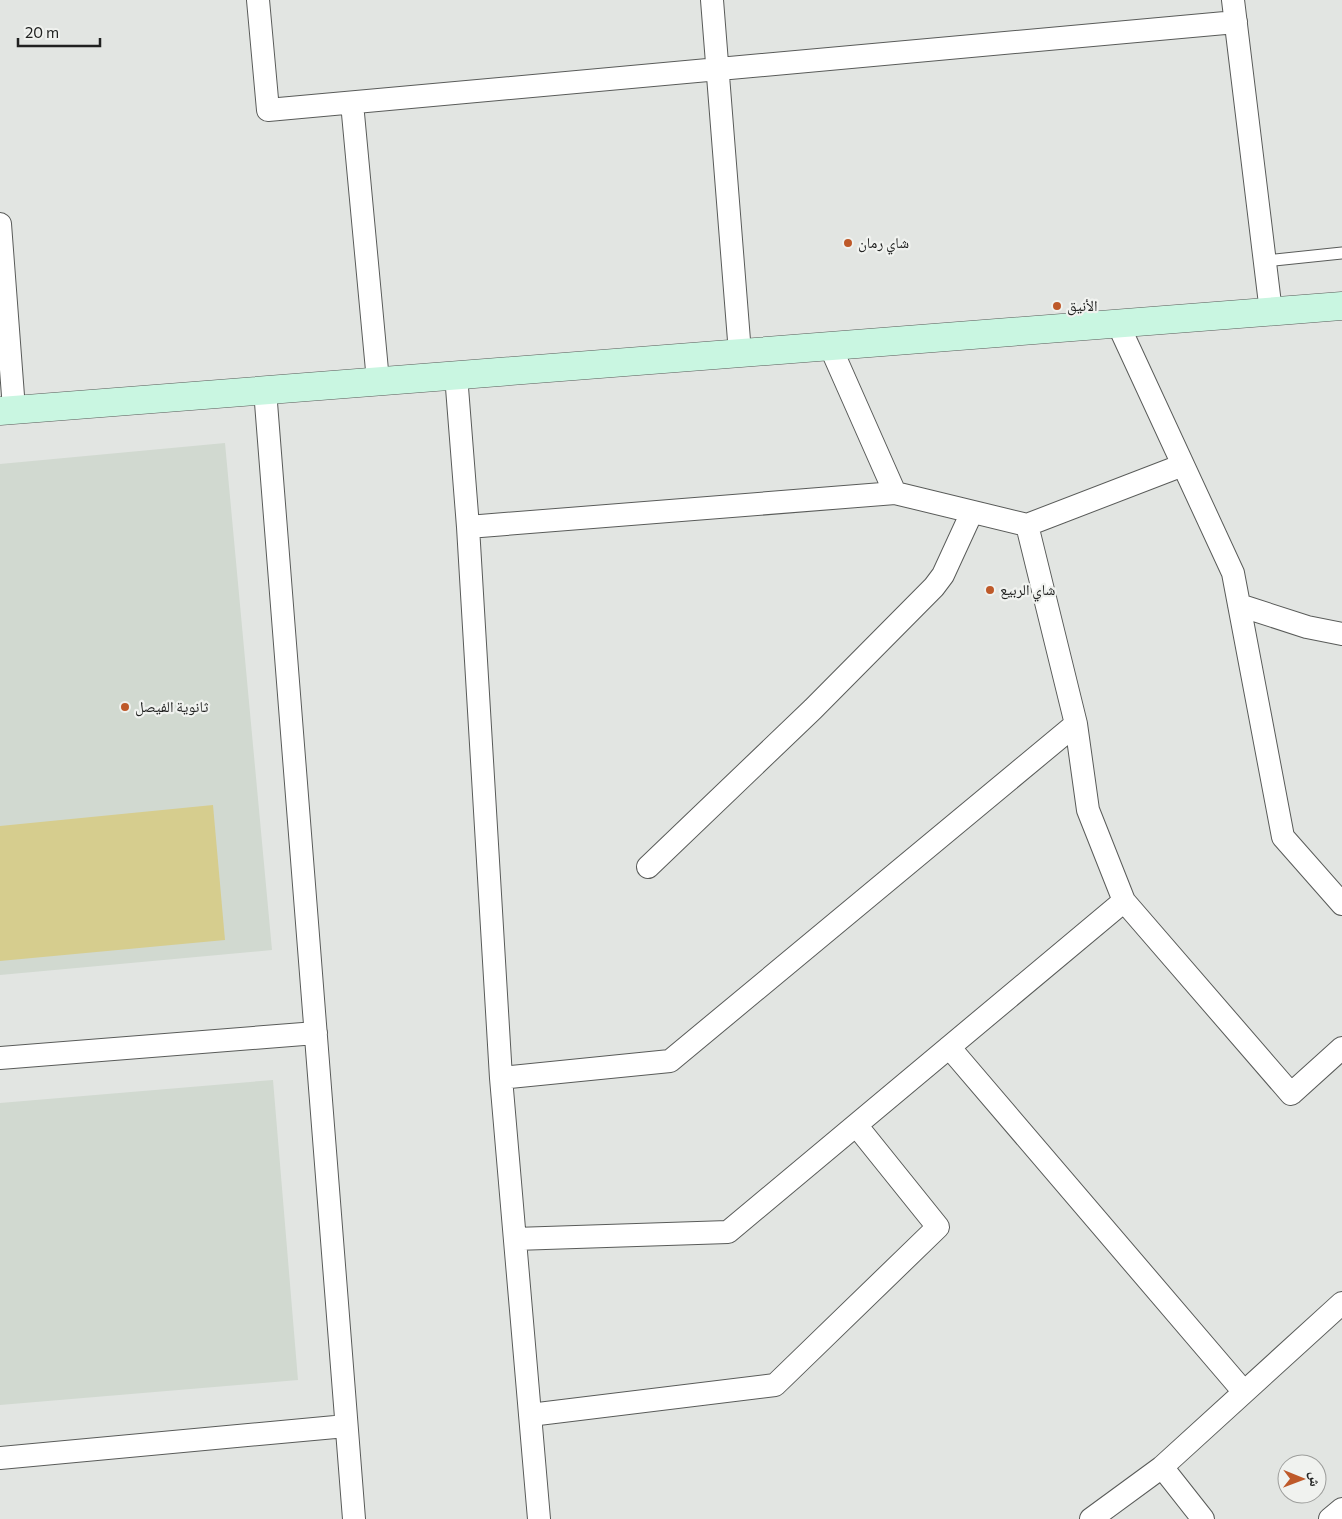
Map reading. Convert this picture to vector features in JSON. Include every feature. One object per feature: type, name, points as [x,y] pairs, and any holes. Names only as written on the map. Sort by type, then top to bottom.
[{"type":"street","points":[[258,0],[268,110],[1236,22]]},
{"type":"street","points":[[712,0],[716,70],[740,353]]},
{"type":"street","points":[[1233,0],[1271,312]]},
{"type":"street","points":[[352,102],[378,381]]},
{"type":"street","points":[[0,224],[7,410],[1117,322],[1342,306]]},
{"type":"street","points":[[1117,322],[1233,573],[1283,837],[1342,904]]},
{"type":"street","points":[[830,346],[895,493]]},
{"type":"street","points":[[456,375],[468,527],[501,1078],[539,1519]]},
{"type":"street","points":[[265,390],[354,1519]]},
{"type":"street","points":[[468,527],[895,493],[1027,525],[1183,465]]},
{"type":"street","points":[[648,867],[813,709],[934,587],[943,575],[972,512]]},
{"type":"street","points":[[1027,525],[1076,724],[1088,810],[1124,901],[1291,1094],[1342,1048]]},
{"type":"street","points":[[1239,605],[1307,628],[1342,634]]},
{"type":"street","points":[[501,1078],[670,1061],[1076,724]]},
{"type":"street","points":[[515,1239],[728,1232],[1124,901]]},
{"type":"street","points":[[0,1058],[316,1033]]},
{"type":"street","points":[[949,1047],[1244,1392]]},
{"type":"street","points":[[530,1415],[775,1385],[938,1227],[856,1125]]},
{"type":"street","points":[[1091,1519],[1162,1467],[1342,1303]]},
{"type":"street","points":[[0,1458],[346,1426]]},
{"type":"street","points":[[1162,1467],[1203,1519]]},
{"type":"street","points":[[1330,1519],[1342,1509]]},
{"type":"lane","points":[[1264,261],[1342,254]]},
{"type":"shaded area","name":"ثانوية الفيصل","points":[[225,443],[272,950],[0,975],[0,464]]},
{"type":"shaded area","points":[[213,805],[225,940],[0,961],[0,826]]},
{"type":"shaded area","points":[[273,1080],[298,1380],[0,1405],[0,1103]]},
{"type":"place","name":"شاي رمان","points":[[848,243]]},
{"type":"place","name":"الأنيق","points":[[1057,306]]},
{"type":"place","name":"شاي الربيع","points":[[990,590]]},
{"type":"place","name":"ثانوية الفيصل","points":[[125,707]]}]
